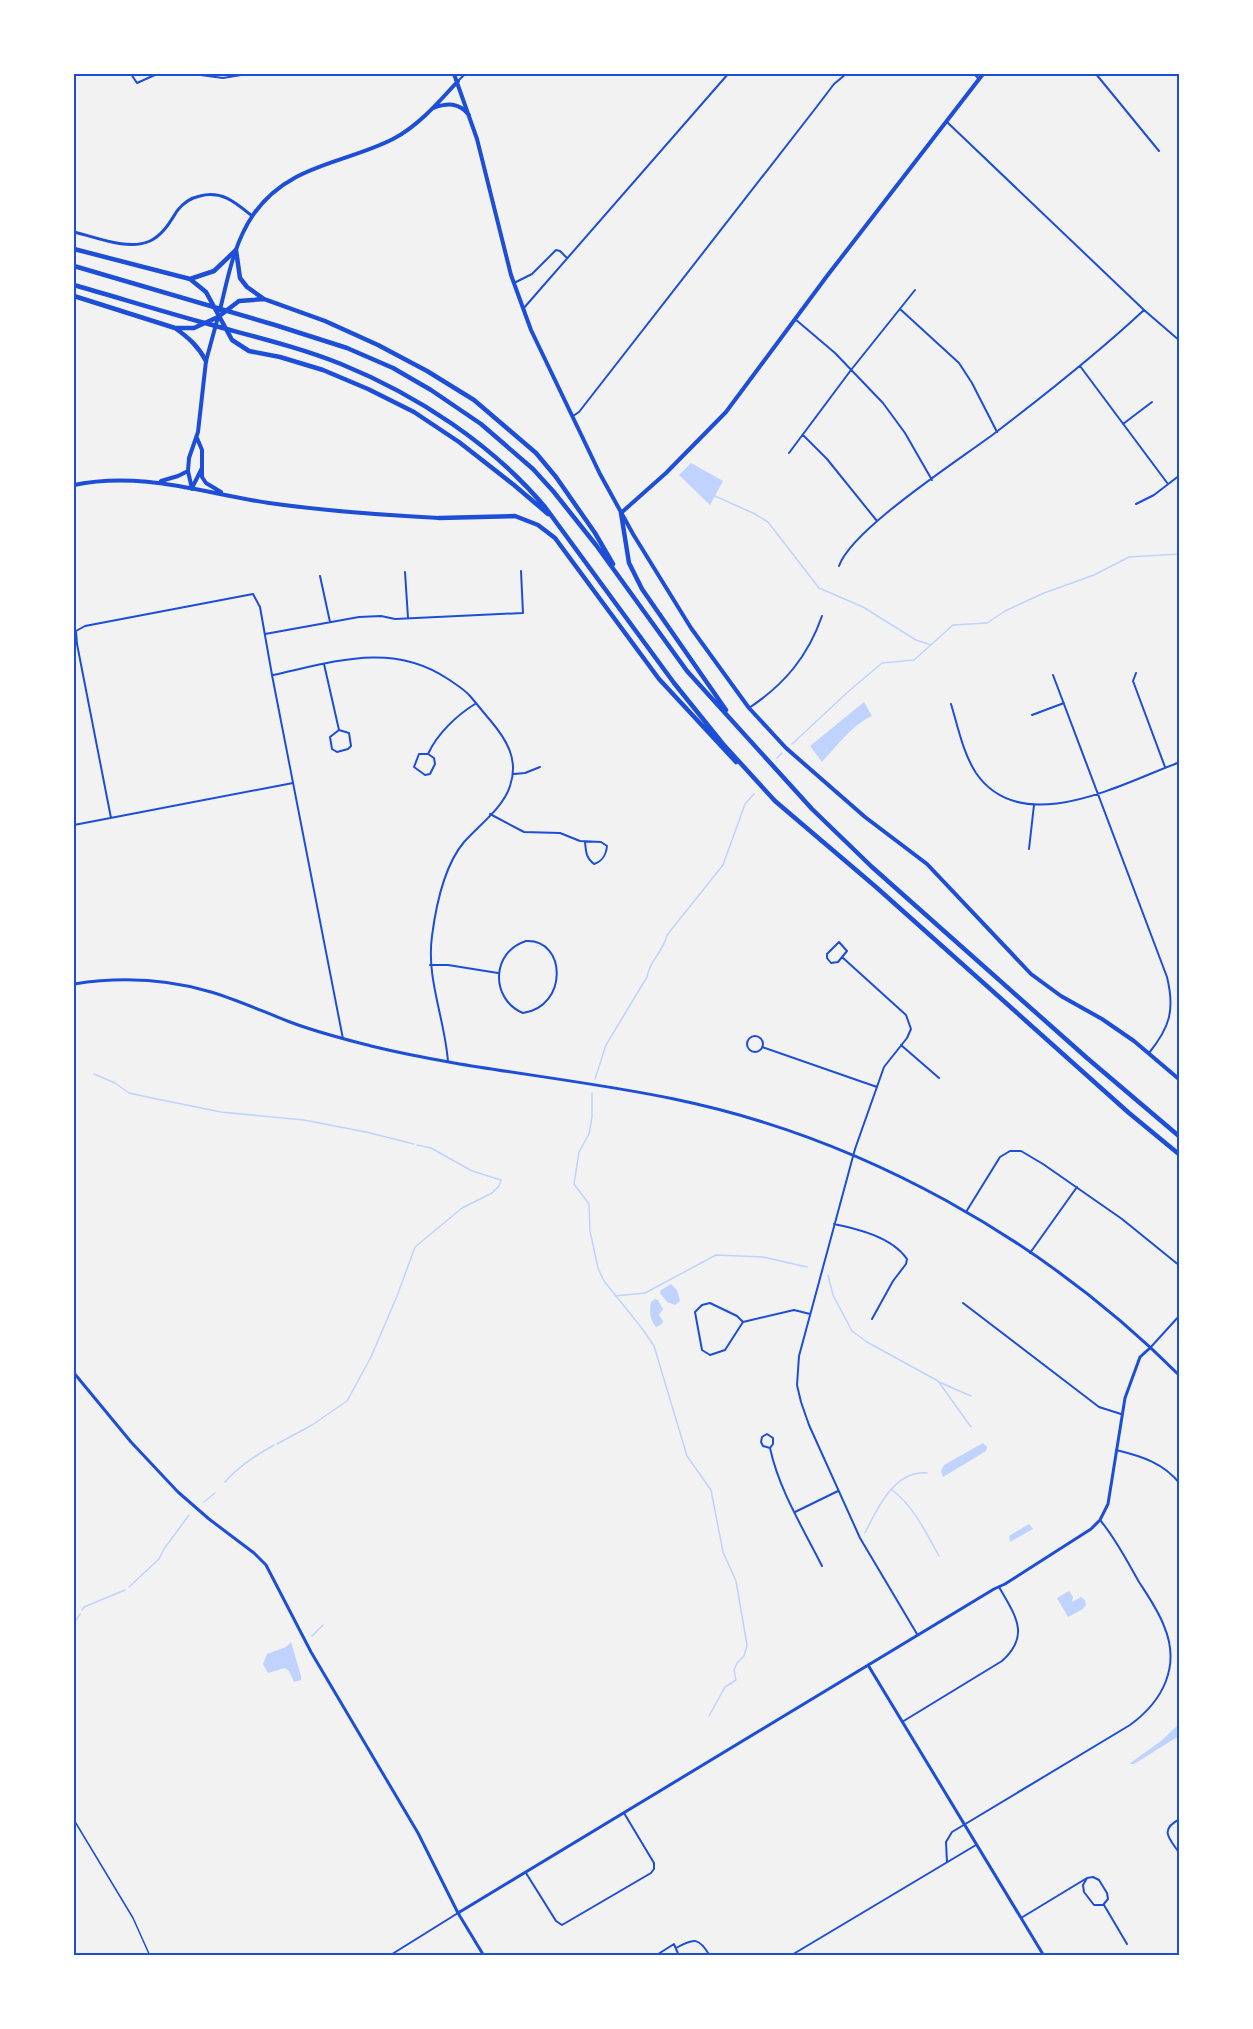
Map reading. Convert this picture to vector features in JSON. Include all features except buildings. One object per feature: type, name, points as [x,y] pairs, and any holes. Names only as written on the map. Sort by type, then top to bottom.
[{"type":"highway","points":[[74,249],[190,279],[206,292],[232,340],[249,351],[280,357],[323,370],[414,412],[459,442],[557,522]]},
{"type":"highway","points":[[190,279],[214,271],[236,250]]},
{"type":"highway","points":[[236,250],[240,278],[247,287],[264,299],[325,321],[427,371],[474,400],[537,453],[595,532],[627,588]]},
{"type":"highway","points":[[74,266],[325,340],[393,368],[468,414],[533,469],[582,527],[687,671],[795,792],[838,836],[1179,1137]]},
{"type":"highway","points":[[74,285],[296,348],[340,363],[425,406],[485,449],[532,492],[557,522],[674,683],[756,782]]},
{"type":"highway","points":[[74,296],[175,328],[194,328],[218,317],[239,301],[264,299]]},
{"type":"highway","points":[[175,328],[189,338],[206,361]]},
{"type":"highway","points":[[621,513],[629,563],[642,589],[740,730]]},
{"type":"highway","points":[[438,518],[515,516],[538,525],[555,538],[659,679],[722,749],[796,820],[876,887],[1179,1155]]},
{"type":"main road","points":[[454,74],[471,118],[522,310],[572,418],[621,513],[683,616],[749,708],[776,739],[816,775],[865,817],[927,864],[1031,974],[1061,996],[1115,1027],[1179,1080]]},
{"type":"main road","points":[[621,513],[666,473],[725,413],[983,74]]},
{"type":"main road","points":[[192,489],[188,471],[189,458],[196,438],[206,361],[236,250],[252,216],[271,195],[294,178],[313,168],[391,140],[410,128],[458,81]]},
{"type":"main road","points":[[432,108],[458,105],[471,118]]},
{"type":"main road","points":[[196,438],[202,450],[202,477],[206,483],[224,494]]},
{"type":"main road","points":[[192,489],[202,466]]},
{"type":"main road","points":[[158,482],[188,471]]},
{"type":"main road","points":[[74,485],[118,479],[158,482],[287,505],[358,513],[438,518]]},
{"type":"street","points":[[131,74],[134,80],[139,82],[157,74]]},
{"type":"street","points":[[193,74],[223,78],[247,74]]},
{"type":"street","points":[[458,81],[465,74]]},
{"type":"street","points":[[522,310],[728,74]]},
{"type":"street","points":[[572,418],[642,332],[828,92],[846,74]]},
{"type":"street","points":[[974,74],[979,79]]},
{"type":"street","points":[[1096,74],[1159,151]]},
{"type":"street","points":[[947,122],[1179,341]]},
{"type":"street","points":[[74,232],[123,244],[140,244],[151,241],[163,232],[180,207],[187,201],[207,194],[218,194],[232,200],[252,216]]},
{"type":"street","points":[[514,283],[532,274],[556,250],[567,258]]},
{"type":"street","points":[[789,453],[915,290]]},
{"type":"street","points":[[900,309],[963,369],[997,432]]},
{"type":"street","points":[[839,566],[850,547],[877,521],[997,432],[1080,366],[1144,310]]},
{"type":"street","points":[[795,319],[835,352],[896,420],[932,480]]},
{"type":"street","points":[[1080,366],[1168,484]]},
{"type":"street","points":[[1123,424],[1152,402]]},
{"type":"street","points":[[802,435],[826,459],[877,521]]},
{"type":"street","points":[[1136,504],[1179,475]]},
{"type":"street","points":[[265,634],[371,616],[395,619],[523,613],[521,571]]},
{"type":"street","points":[[405,572],[408,618]]},
{"type":"street","points":[[320,576],[330,622]]},
{"type":"street","points":[[111,818],[77,644],[78,630],[85,626],[253,594],[260,607],[343,1039]]},
{"type":"street","points":[[749,708],[770,693],[794,670],[812,642],[822,616]]},
{"type":"street","points":[[272,675],[371,657],[389,657],[414,662],[428,667],[470,695],[507,742],[513,759],[513,774],[507,792],[463,844],[451,864],[439,901],[432,937],[430,965],[447,1043],[448,1062]]},
{"type":"street","points":[[324,664],[339,730]]},
{"type":"street","points":[[1136,673],[1133,681],[1165,767]]},
{"type":"street","points":[[1053,675],[1169,984],[1171,1004],[1169,1020],[1161,1038],[1149,1053]]},
{"type":"street","points":[[1032,715],[1064,703]]},
{"type":"street","points":[[428,754],[447,728],[476,704]]},
{"type":"street","points":[[951,704],[970,761],[982,781],[1002,796],[1035,805],[1063,803],[1099,793],[1179,762]]},
{"type":"street","points":[[339,730],[349,734],[351,746],[337,752],[332,749],[330,737],[339,730]]},
{"type":"street","points":[[419,754],[428,754],[434,758],[435,764],[430,774],[425,775],[414,767],[419,754]]},
{"type":"street","points":[[513,774],[540,767]]},
{"type":"street","points":[[74,825],[293,783]]},
{"type":"street","points":[[1029,849],[1035,805]]},
{"type":"street","points":[[490,814],[524,832],[560,833],[585,842],[601,842],[607,846],[606,853],[600,862],[594,864],[589,860],[585,842]]},
{"type":"street","points":[[526,941],[534,941],[545,948],[554,959],[558,974],[557,985],[547,1002],[538,1009],[523,1013],[509,1004],[502,995],[498,973],[513,947],[526,941]]},
{"type":"street","points":[[839,942],[848,949],[842,957],[834,964],[828,961],[827,956],[839,942]]},
{"type":"street","points":[[842,957],[906,1015],[911,1029],[887,1062],[853,1155],[797,1368],[799,1395],[809,1425],[860,1538],[918,1635]]},
{"type":"street","points":[[430,965],[448,965],[498,973]]},
{"type":"street","points":[[74,984],[128,980],[188,986],[212,992],[343,1039],[448,1062],[692,1103],[765,1123],[853,1155],[906,1179],[966,1212],[1030,1253],[1089,1296],[1179,1376]]},
{"type":"street","points":[[757,1037],[762,1042],[762,1047],[756,1052],[751,1051],[747,1047],[747,1042],[750,1038],[757,1037]]},
{"type":"street","points":[[901,1045],[939,1078]]},
{"type":"street","points":[[762,1047],[877,1087]]},
{"type":"street","points":[[966,1212],[1000,1157],[1015,1150],[1028,1155],[1077,1187],[1122,1219],[1179,1266]]},
{"type":"street","points":[[1030,1253],[1077,1187]]},
{"type":"street","points":[[834,1224],[871,1234],[898,1250],[907,1259],[872,1319]]},
{"type":"street","points":[[743,1322],[717,1305],[710,1303],[702,1305],[697,1309],[695,1317],[702,1350],[710,1355],[725,1350],[743,1322],[794,1310],[810,1314]]},
{"type":"street","points":[[963,1303],[1099,1407],[1121,1414]]},
{"type":"street","points":[[389,1956],[998,1586],[1005,1584],[1091,1529],[1100,1520],[1110,1498],[1121,1414],[1140,1358],[1179,1315]]},
{"type":"street","points":[[74,1373],[130,1442],[178,1492],[266,1565],[311,1652],[418,1833],[458,1913],[484,1956]]},
{"type":"street","points":[[767,1434],[774,1438],[774,1444],[770,1448],[763,1446],[761,1442],[762,1437],[767,1434]]},
{"type":"street","points":[[770,1448],[773,1464],[822,1566]]},
{"type":"street","points":[[1116,1450],[1158,1464],[1179,1484]]},
{"type":"street","points":[[795,1512],[839,1490]]},
{"type":"street","points":[[947,1862],[947,1837],[1130,1725],[1149,1710],[1164,1686],[1170,1662],[1165,1627],[1100,1520]]},
{"type":"street","points":[[902,1722],[1010,1654],[1018,1638],[1018,1623],[998,1586]]},
{"type":"street","points":[[868,1665],[1044,1956]]},
{"type":"street","points":[[526,1872],[556,1921],[562,1925],[567,1924],[654,1869],[654,1863],[624,1813]]},
{"type":"street","points":[[1179,1819],[1168,1826],[1167,1830],[1168,1837],[1179,1854]]},
{"type":"street","points":[[790,1956],[977,1844]]},
{"type":"street","points":[[1021,1918],[1087,1878],[1096,1877],[1101,1882],[1108,1896],[1104,1905],[1097,1906],[1089,1900],[1083,1886],[1087,1878]]},
{"type":"street","points":[[1104,1905],[1127,1944]]},
{"type":"street","points":[[676,1948],[690,1941],[698,1941],[710,1956]]},
{"type":"street","points":[[655,1956],[674,1944],[679,1956]]},
{"type":"lane","points":[[74,1820],[133,1918],[150,1956]]},
{"type":"water","points":[[691,463],[723,481],[710,505],[679,475]]},
{"type":"water","points":[[864,702],[872,716],[852,730],[822,762],[810,746]]},
{"type":"water","points":[[671,1284],[677,1290],[680,1301],[675,1305],[667,1302],[660,1293]]},
{"type":"water","points":[[655,1299],[663,1309],[659,1315],[663,1321],[662,1324],[656,1327],[652,1322],[650,1312],[651,1302]]},
{"type":"water","points":[[983,1443],[987,1447],[986,1451],[943,1477],[941,1471],[944,1465]]},
{"type":"water","points":[[1029,1524],[1033,1529],[1010,1542],[1009,1536]]},
{"type":"water","points":[[1069,1591],[1073,1597],[1072,1602],[1081,1597],[1085,1600],[1086,1605],[1068,1617],[1057,1598]]},
{"type":"water","points":[[291,1642],[301,1676],[301,1680],[294,1682],[285,1668],[268,1673],[263,1664],[267,1654],[286,1647]]},
{"type":"water","points":[[1179,1724],[1179,1736],[1134,1764],[1129,1764],[1161,1741]]},
{"type":"waterway","points":[[715,496],[768,522],[819,588],[863,607],[916,640],[931,645]]},
{"type":"waterway","points":[[792,744],[882,663],[914,660],[953,625],[987,623],[1005,611],[1044,593],[1094,575],[1129,557],[1180,554]]},
{"type":"waterway","points":[[777,758],[782,753]]},
{"type":"waterway","points":[[595,1079],[606,1045],[647,977],[650,966],[667,935],[723,865],[745,804],[754,794]]},
{"type":"waterway","points":[[94,1074],[115,1083],[129,1093],[221,1112],[304,1120],[414,1144]]},
{"type":"waterway","points":[[592,1093],[589,1134],[579,1152],[574,1184],[589,1204],[590,1231],[598,1268],[604,1281],[654,1346],[687,1456],[711,1490],[723,1552],[736,1581],[747,1645],[744,1656],[734,1670],[736,1680],[725,1687],[709,1716]]},
{"type":"waterway","points":[[277,1444],[312,1425],[347,1401],[371,1357],[415,1247],[462,1208],[492,1193],[499,1186],[501,1180],[472,1171],[431,1148],[417,1145]]},
{"type":"waterway","points":[[615,1296],[645,1293],[716,1255],[763,1257],[807,1267]]},
{"type":"waterway","points":[[828,1275],[833,1295],[852,1331],[867,1342],[938,1381],[971,1427]]},
{"type":"waterway","points":[[939,1382],[971,1396]]},
{"type":"waterway","points":[[225,1482],[236,1471],[274,1445]]},
{"type":"waterway","points":[[865,1533],[881,1502],[896,1484],[916,1474],[927,1473]]},
{"type":"waterway","points":[[892,1490],[912,1511],[939,1556]]},
{"type":"waterway","points":[[204,1502],[215,1493]]},
{"type":"waterway","points":[[129,1587],[159,1559],[189,1515]]},
{"type":"waterway","points":[[82,1610],[84,1607],[125,1590]]},
{"type":"waterway","points":[[74,1624],[80,1614]]},
{"type":"waterway","points":[[312,1636],[323,1625]]}]
